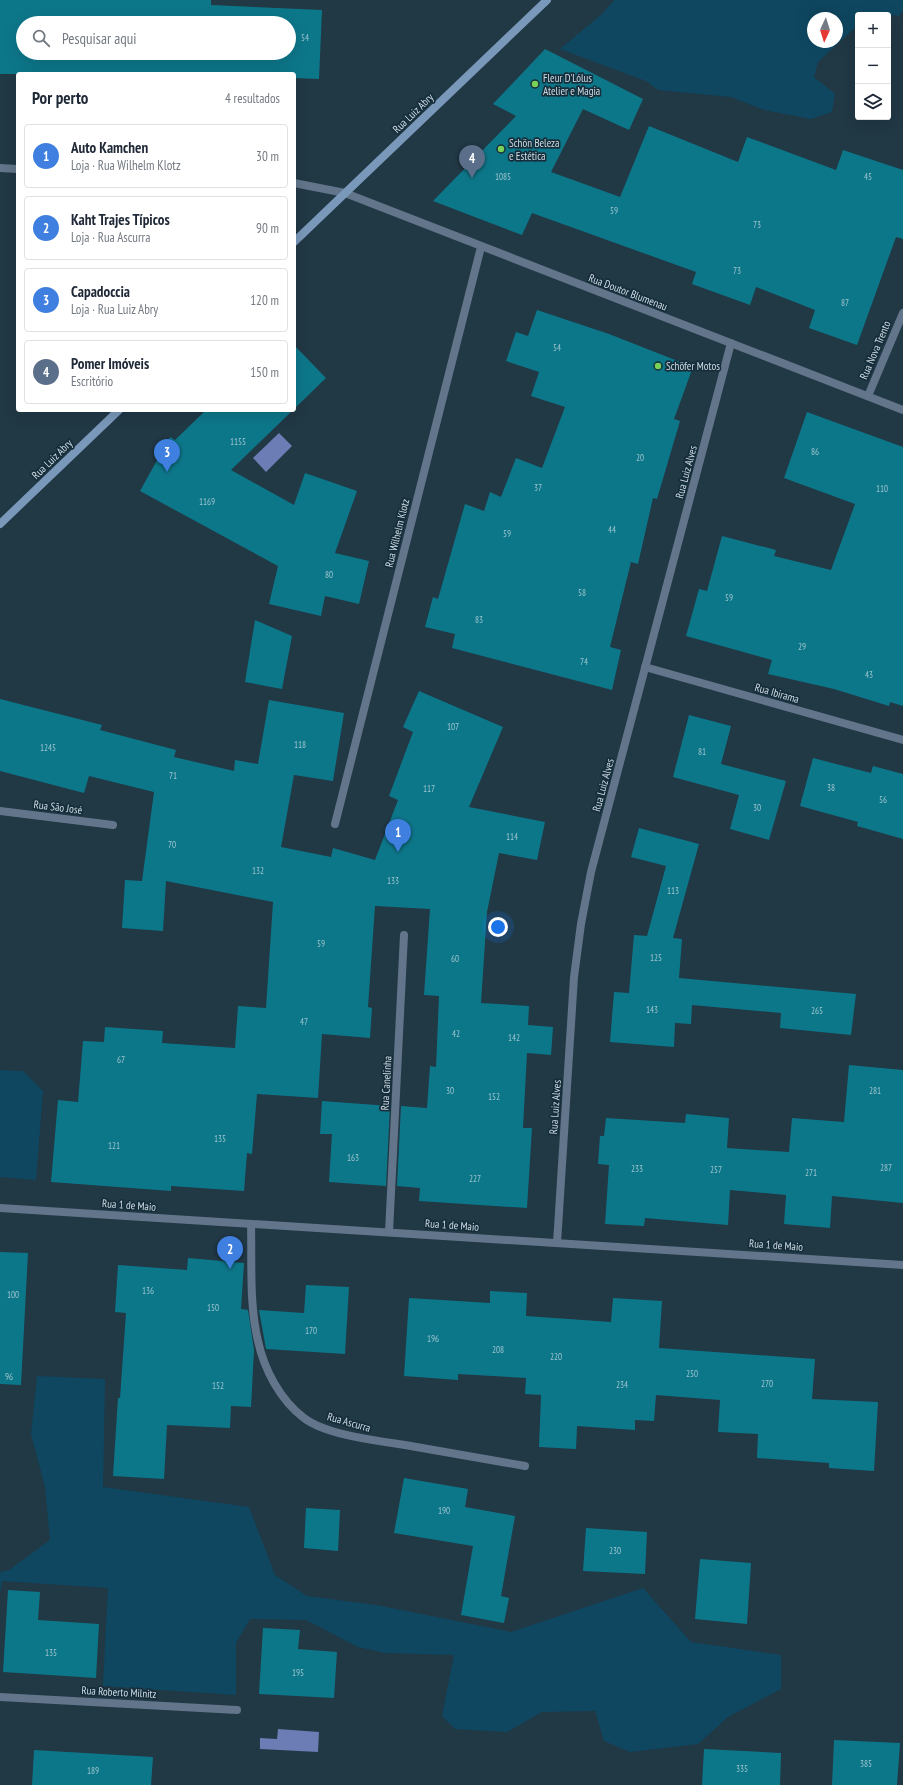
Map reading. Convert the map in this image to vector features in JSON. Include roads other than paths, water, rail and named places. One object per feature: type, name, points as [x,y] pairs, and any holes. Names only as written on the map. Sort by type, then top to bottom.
[{"type":"main road","name":"Rua Luiz Abry","points":[[296,240],[547,0]]},
{"type":"main road","name":"Rua Luiz Abry","points":[[0,524],[117,412]]},
{"type":"street","points":[[0,168],[16,169]]},
{"type":"street","name":"Rua Doutor Blumenau","points":[[296,183],[345,193],[903,410]]},
{"type":"street","name":"Rua Wilhelm Klotz","points":[[335,824],[481,247]]},
{"type":"street","name":"Rua Nova Trento","points":[[868,396],[903,313]]},
{"type":"street","name":"Rua Luiz Alves","points":[[557,1243],[574,977],[581,924],[591,872],[732,344]]},
{"type":"street","name":"Rua Ibirama","points":[[645,666],[903,740]]},
{"type":"street","name":"Rua São José","points":[[0,811],[113,824]]},
{"type":"street","name":"Rua Canelinha","points":[[389,1232],[404,935]]},
{"type":"street","name":"Rua 1 de Maio","points":[[0,1208],[903,1265]]},
{"type":"street","name":"Rua Ascurra","points":[[251,1224],[254,1312],[258,1341],[267,1370],[284,1398],[304,1418],[335,1432],[525,1466]]},
{"type":"street","name":"Rua Roberto Milnitz","points":[[0,1696],[237,1710]]},
{"type":"place","name":"Fleur D'Lólus Atelier e Magia","points":[[535,84]]},
{"type":"place","name":"Schön Beleza e Estética","points":[[501,149]]},
{"type":"place","name":"Pomer Imóveis","points":[[472,178]]},
{"type":"place","name":"Schöfer Motos","points":[[658,366]]},
{"type":"place","name":"Capadoccia","points":[[167,472]]},
{"type":"place","name":"Auto Kamchen","points":[[398,852]]},
{"type":"place","name":"Kaht Trajes Típicos","points":[[230,1269]]}]
